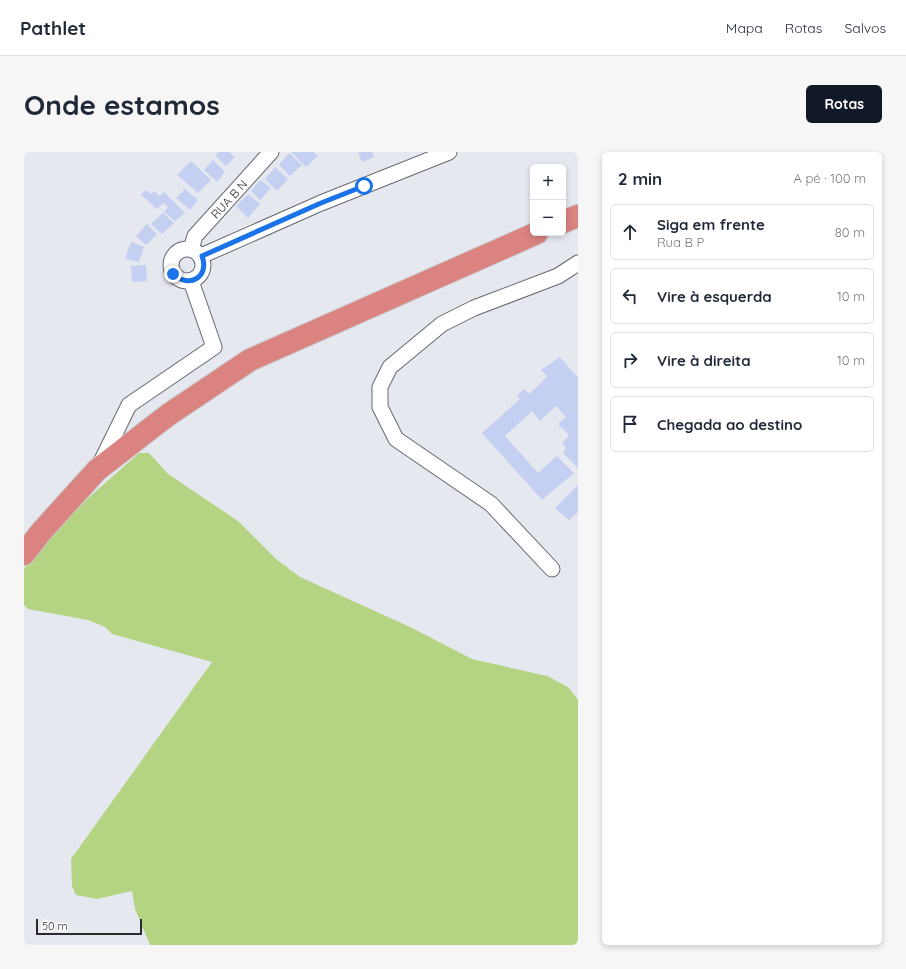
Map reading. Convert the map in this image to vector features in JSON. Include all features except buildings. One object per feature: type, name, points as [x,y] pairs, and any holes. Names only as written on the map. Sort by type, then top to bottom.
[{"type":"highway","points":[[566,221],[578,216]]},
{"type":"highway","points":[[24,554],[41,532],[97,470],[168,415],[250,360],[530,236]]},
{"type":"street","name":"RUA B N","points":[[196,252],[195,236],[271,152]]},
{"type":"street","points":[[196,252],[204,265],[202,273],[191,281],[182,280],[173,274],[171,261],[178,251],[184,249],[196,252],[448,152]]},
{"type":"street","points":[[552,569],[491,504],[396,439],[380,407],[380,387],[390,367],[442,324],[474,308],[558,276],[578,262]]},
{"type":"street","points":[[97,470],[128,405],[214,347],[191,281]]},
{"type":"green space","points":[[139,453],[149,453],[168,474],[238,521],[276,559],[300,577],[410,627],[472,659],[547,676],[568,687],[578,700],[578,945],[150,945],[135,909],[132,891],[97,899],[76,895],[72,886],[71,859],[212,662],[112,634],[105,627],[88,620],[28,609],[24,605],[24,569],[49,533]]},
{"type":"route","points":[[173,274],[182,280],[191,281],[199,277],[202,273],[204,265],[202,256],[321,203],[364,186]]}]
